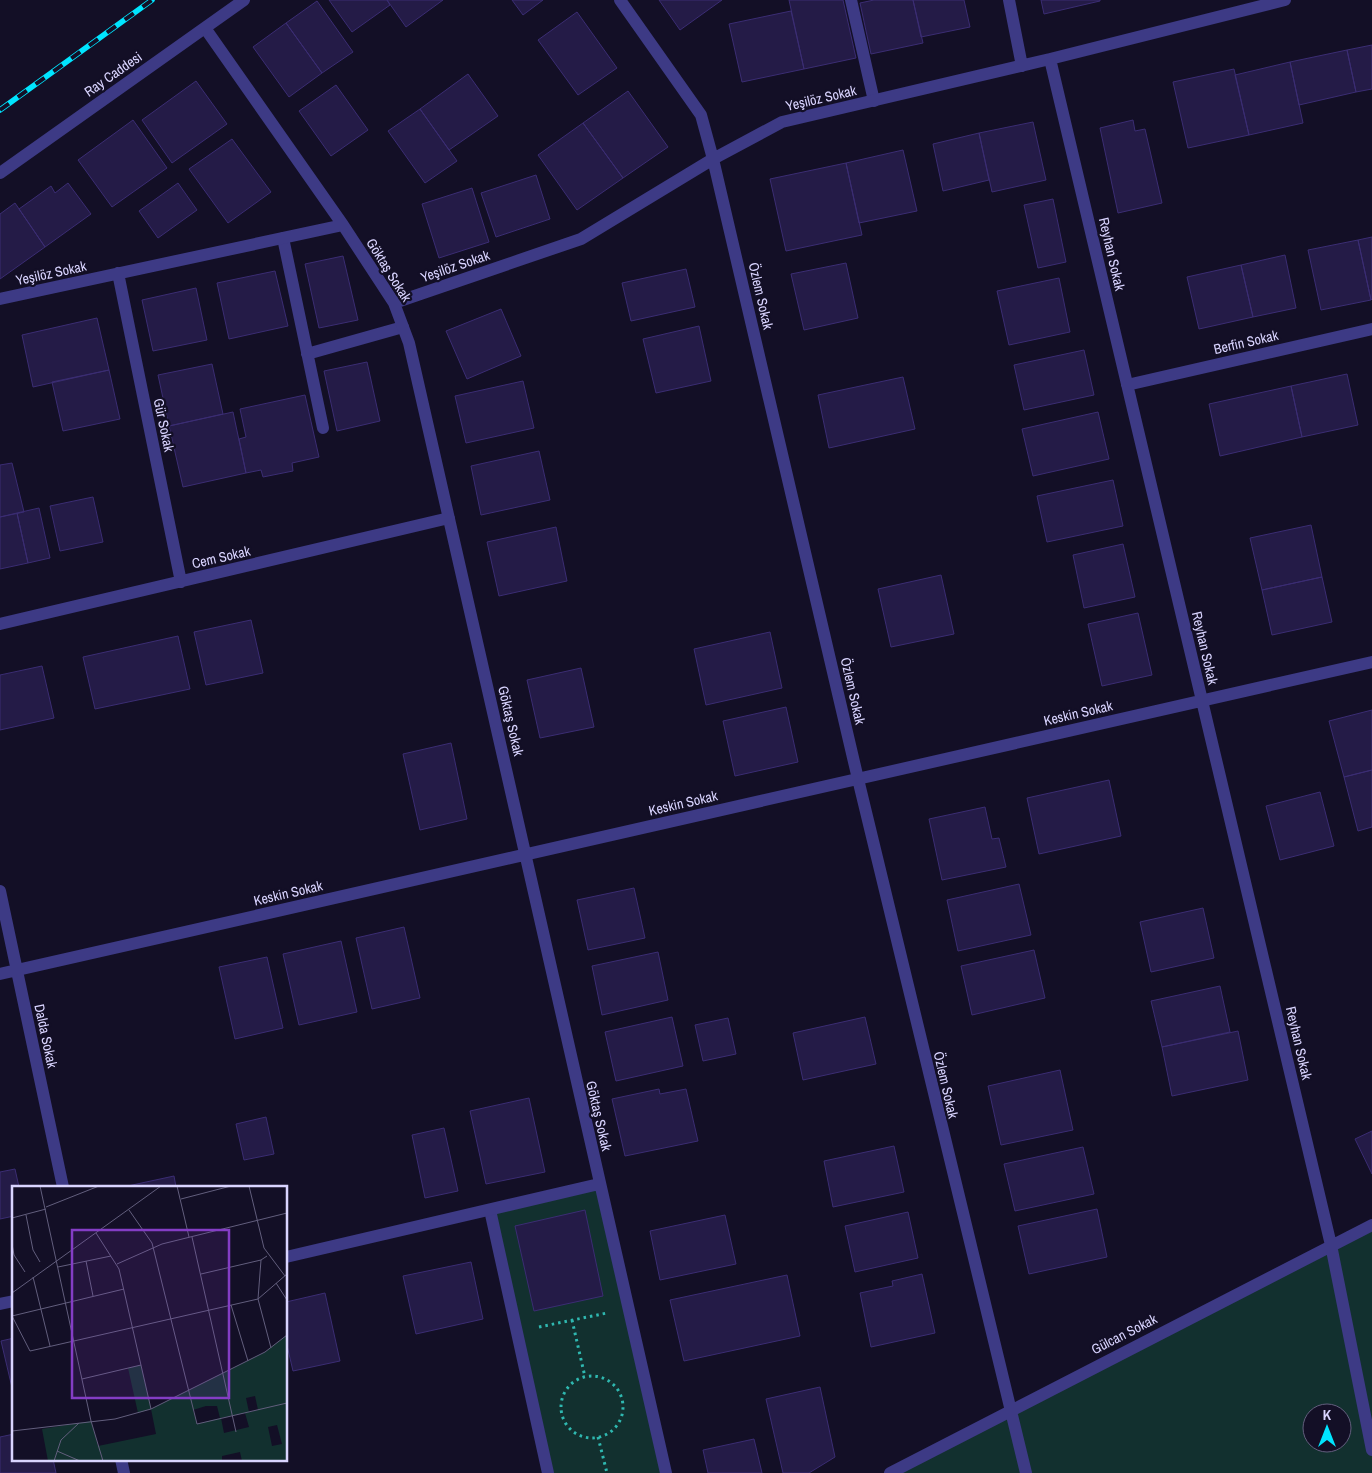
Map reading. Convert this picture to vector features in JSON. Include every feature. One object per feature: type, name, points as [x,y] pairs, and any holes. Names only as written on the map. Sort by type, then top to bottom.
[{"type":"street","name":"Ray Caddesi","points":[[0,173],[244,0]]},
{"type":"street","name":"Özlem Sokak","points":[[620,0],[701,115],[1009,1410],[1026,1473]]},
{"type":"street","points":[[851,0],[874,101]]},
{"type":"street","points":[[1009,0],[1022,66]]},
{"type":"street","name":"Yeşilöz Sokak","points":[[394,303],[581,239],[713,159],[782,122],[1022,66],[1286,0]]},
{"type":"street","name":"Göktaş Sokak","points":[[205,28],[343,225],[394,303],[409,343],[666,1473]]},
{"type":"street","name":"Reyhan Sokak","points":[[1050,59],[1331,1245],[1372,1450]]},
{"type":"street","name":"Yeşilöz Sokak","points":[[0,299],[343,225]]},
{"type":"street","points":[[283,238],[323,428]]},
{"type":"street","name":"Gür Sokak","points":[[118,273],[181,582]]},
{"type":"street","points":[[307,354],[403,327]]},
{"type":"street","name":"Berfin Sokak","points":[[1127,384],[1372,329]]},
{"type":"street","name":"Cem Sokak","points":[[0,624],[449,518]]},
{"type":"street","name":"Keskin Sokak","points":[[0,974],[1372,662]]},
{"type":"street","name":"Dalda Sokak","points":[[0,891],[63,1186]]},
{"type":"street","points":[[288,1257],[599,1184]]},
{"type":"street","points":[[490,1210],[548,1473]]},
{"type":"street","name":"Gülcan Sokak","points":[[890,1473],[1009,1410],[1372,1225]]},
{"type":"street","points":[[121,1460],[124,1473]]},
{"type":"path","points":[[517,1332],[628,1308]]},
{"type":"path","points":[[572,1320],[585,1377]]},
{"type":"path","points":[[595,1376],[613,1383],[623,1400],[621,1419],[608,1434],[589,1438],[572,1430],[562,1414],[561,1404],[569,1386],[576,1380],[585,1377],[595,1376]]},
{"type":"path","points":[[598,1437],[607,1473]]},
{"type":"green space","points":[[599,1184],[666,1473],[548,1473],[490,1210]]},
{"type":"green space","points":[[1372,1225],[1372,1473],[890,1473]]},
{"type":"building","points":[[329,0],[387,0],[390,5],[352,32]]},
{"type":"building","points":[[387,0],[443,0],[406,27]]},
{"type":"building","points":[[512,0],[543,0],[523,15]]},
{"type":"building","points":[[659,0],[722,0],[680,30]]},
{"type":"building","points":[[789,0],[843,0],[856,58],[804,69]]},
{"type":"building","points":[[874,0],[913,0],[923,43],[871,54],[860,3]]},
{"type":"building","points":[[913,0],[964,0],[970,27],[921,37]]},
{"type":"building","points":[[1041,0],[1100,0],[1100,1],[1044,14]]},
{"type":"building","points":[[317,1],[353,52],[322,73],[286,23]]},
{"type":"building","points":[[791,11],[804,69],[742,82],[729,24]]},
{"type":"building","points":[[577,12],[617,68],[578,95],[538,40]]},
{"type":"building","points":[[286,23],[322,73],[289,97],[253,47]]},
{"type":"building","points":[[1372,45],[1372,89],[1356,92],[1347,50]]},
{"type":"building","points":[[1347,50],[1356,92],[1299,105],[1290,62]]},
{"type":"building","points":[[1290,62],[1303,123],[1249,135],[1235,75]]},
{"type":"building","points":[[1234,69],[1249,135],[1188,148],[1173,82]]},
{"type":"building","points":[[468,74],[498,116],[449,150],[420,109]]},
{"type":"building","points":[[196,81],[227,124],[172,163],[142,120]]},
{"type":"building","points":[[336,85],[368,130],[331,156],[299,111]]},
{"type":"building","points":[[628,91],[668,147],[623,178],[583,123]]},
{"type":"building","points":[[420,109],[457,161],[425,183],[388,131]]},
{"type":"building","points":[[133,120],[167,168],[112,207],[78,160]]},
{"type":"building","points":[[1133,120],[1135,131],[1145,129],[1162,203],[1118,213],[1100,128]]},
{"type":"building","points":[[1033,122],[1046,180],[992,192],[979,133]]},
{"type":"building","points":[[583,123],[623,178],[577,210],[538,155]]},
{"type":"building","points":[[979,133],[989,180],[943,191],[933,144]]},
{"type":"building","points":[[232,139],[271,192],[228,223],[189,169]]},
{"type":"building","points":[[903,150],[917,211],[859,223],[846,163]]},
{"type":"building","points":[[846,163],[862,235],[786,251],[770,179]]},
{"type":"building","points":[[536,175],[550,219],[496,237],[481,193]]},
{"type":"building","points":[[68,183],[91,214],[45,247],[19,209],[51,186],[55,193]]},
{"type":"building","points":[[178,183],[197,210],[158,238],[139,211]]},
{"type":"building","points":[[472,188],[489,242],[439,258],[422,204]]},
{"type":"building","points":[[1053,199],[1066,262],[1038,268],[1024,205]]},
{"type":"building","points":[[15,203],[45,247],[0,279],[0,214]]},
{"type":"building","points":[[1372,237],[1372,299],[1371,300],[1358,240]]},
{"type":"building","points":[[1358,240],[1371,300],[1321,310],[1308,250]]},
{"type":"building","points":[[1285,255],[1296,308],[1253,317],[1241,265]]},
{"type":"building","points":[[343,256],[358,320],[319,328],[305,264]]},
{"type":"building","points":[[846,263],[858,318],[804,330],[791,274]]},
{"type":"building","points":[[1241,265],[1253,317],[1199,329],[1187,277]]},
{"type":"building","points":[[686,269],[695,307],[631,321],[622,283]]},
{"type":"building","points":[[275,271],[288,326],[229,339],[217,283]]},
{"type":"building","points":[[1059,278],[1070,332],[1009,345],[997,291]]},
{"type":"building","points":[[196,288],[207,340],[153,351],[142,300]]},
{"type":"building","points":[[501,309],[521,356],[467,379],[446,331]]},
{"type":"building","points":[[97,318],[109,370],[33,387],[22,335]]},
{"type":"building","points":[[699,326],[711,381],[656,393],[643,339]]},
{"type":"building","points":[[1084,350],[1094,395],[1024,410],[1014,365]]},
{"type":"building","points":[[367,362],[380,421],[337,431],[324,371]]},
{"type":"building","points":[[212,364],[223,414],[169,426],[158,375]]},
{"type":"building","points":[[109,370],[120,419],[63,431],[52,382]]},
{"type":"building","points":[[1347,374],[1358,425],[1302,437],[1291,386]]},
{"type":"building","points":[[903,377],[915,429],[829,448],[818,395]]},
{"type":"building","points":[[523,381],[534,428],[466,443],[455,396]]},
{"type":"building","points":[[1291,386],[1302,437],[1220,456],[1209,404]]},
{"type":"building","points":[[305,395],[319,457],[292,463],[293,471],[263,477],[261,470],[246,473],[239,439],[246,437],[240,409]]},
{"type":"building","points":[[233,412],[246,473],[183,487],[169,426]]},
{"type":"building","points":[[1098,412],[1109,459],[1033,476],[1022,429]]},
{"type":"building","points":[[539,451],[550,500],[481,515],[471,466]]},
{"type":"building","points":[[12,463],[24,512],[0,517],[0,465]]},
{"type":"building","points":[[1113,480],[1123,526],[1047,542],[1037,496]]},
{"type":"building","points":[[93,497],[103,542],[60,551],[50,506]]},
{"type":"building","points":[[39,508],[50,558],[28,563],[17,513]]},
{"type":"building","points":[[17,513],[28,563],[0,569],[0,517]]},
{"type":"building","points":[[1311,525],[1322,577],[1262,590],[1250,538]]},
{"type":"building","points":[[556,527],[567,581],[499,596],[487,542]]},
{"type":"building","points":[[1123,544],[1135,597],[1084,608],[1073,555]]},
{"type":"building","points":[[941,575],[954,634],[891,647],[878,589]]},
{"type":"building","points":[[1322,577],[1332,622],[1272,635],[1262,590]]},
{"type":"building","points":[[1138,613],[1152,675],[1102,686],[1088,624]]},
{"type":"building","points":[[251,620],[263,673],[206,685],[194,632]]},
{"type":"building","points":[[770,632],[782,688],[706,705],[694,649]]},
{"type":"building","points":[[178,636],[190,689],[95,709],[83,657]]},
{"type":"building","points":[[42,666],[54,718],[0,730],[0,675]]},
{"type":"building","points":[[581,668],[594,727],[540,738],[527,680]]},
{"type":"building","points":[[786,707],[798,762],[735,776],[723,721]]},
{"type":"building","points":[[1372,710],[1372,770],[1344,777],[1329,721]]},
{"type":"building","points":[[451,743],[467,819],[420,830],[403,754]]},
{"type":"building","points":[[1372,770],[1372,827],[1358,831],[1344,777]]},
{"type":"building","points":[[1109,780],[1121,836],[1039,854],[1027,798]]},
{"type":"building","points":[[1320,792],[1334,846],[1280,860],[1266,806]]},
{"type":"building","points":[[985,807],[992,839],[999,838],[1006,867],[942,880],[929,819]]},
{"type":"building","points":[[1019,884],[1031,935],[958,951],[947,900]]},
{"type":"building","points":[[634,888],[645,938],[588,950],[577,900]]},
{"type":"building","points":[[1203,908],[1214,958],[1151,972],[1140,922]]},
{"type":"building","points":[[404,927],[420,998],[372,1009],[356,938]]},
{"type":"building","points":[[341,941],[357,1012],[299,1025],[283,954]]},
{"type":"building","points":[[1034,950],[1045,998],[972,1015],[961,966]]},
{"type":"building","points":[[658,952],[668,1000],[602,1015],[592,966]]},
{"type":"building","points":[[267,957],[283,1028],[235,1039],[219,967]]},
{"type":"building","points":[[1220,986],[1230,1032],[1162,1047],[1151,1001]]},
{"type":"building","points":[[672,1017],[683,1066],[616,1081],[605,1032]]},
{"type":"building","points":[[865,1017],[876,1064],[803,1080],[793,1033]]},
{"type":"building","points":[[728,1018],[736,1054],[703,1061],[695,1025]]},
{"type":"building","points":[[1238,1031],[1248,1080],[1172,1096],[1162,1047]]},
{"type":"building","points":[[1060,1070],[1073,1130],[1001,1145],[988,1086]]},
{"type":"building","points":[[659,1089],[660,1094],[686,1089],[698,1141],[625,1156],[612,1099]]},
{"type":"building","points":[[529,1098],[545,1172],[486,1184],[470,1111]]},
{"type":"building","points":[[266,1117],[274,1154],[244,1160],[236,1124]]},
{"type":"building","points":[[444,1128],[458,1191],[425,1198],[412,1135]]},
{"type":"building","points":[[1372,1131],[1372,1174],[1355,1139]]},
{"type":"building","points":[[894,1146],[904,1192],[833,1207],[824,1161]]},
{"type":"building","points":[[1083,1147],[1094,1194],[1015,1211],[1004,1164]]},
{"type":"building","points":[[15,1169],[19,1186],[12,1186],[12,1216],[0,1219],[0,1172]]},
{"type":"building","points":[[174,1176],[176,1186],[128,1186]]},
{"type":"building","points":[[1097,1209],[1107,1257],[1029,1274],[1018,1226]]},
{"type":"building","points":[[585,1210],[603,1296],[534,1311],[515,1226]]},
{"type":"building","points":[[908,1212],[918,1258],[855,1272],[845,1226]]},
{"type":"building","points":[[725,1215],[736,1264],[660,1280],[650,1231]]},
{"type":"building","points":[[471,1262],[483,1319],[416,1334],[403,1276]]},
{"type":"building","points":[[922,1274],[935,1333],[871,1347],[860,1293],[893,1286],[892,1281]]},
{"type":"building","points":[[787,1275],[800,1336],[684,1361],[670,1300]]},
{"type":"building","points":[[325,1293],[340,1361],[293,1371],[288,1350],[288,1302]]},
{"type":"building","points":[[12,1338],[12,1388],[1,1341]]},
{"type":"building","points":[[820,1387],[835,1457],[809,1473],[783,1473],[766,1399]]},
{"type":"building","points":[[12,1434],[12,1460],[53,1460],[56,1473],[0,1473],[0,1437]]},
{"type":"building","points":[[754,1439],[762,1473],[708,1473],[703,1450]]},
{"type":"railway","points":[[0,110],[152,0]]}]
